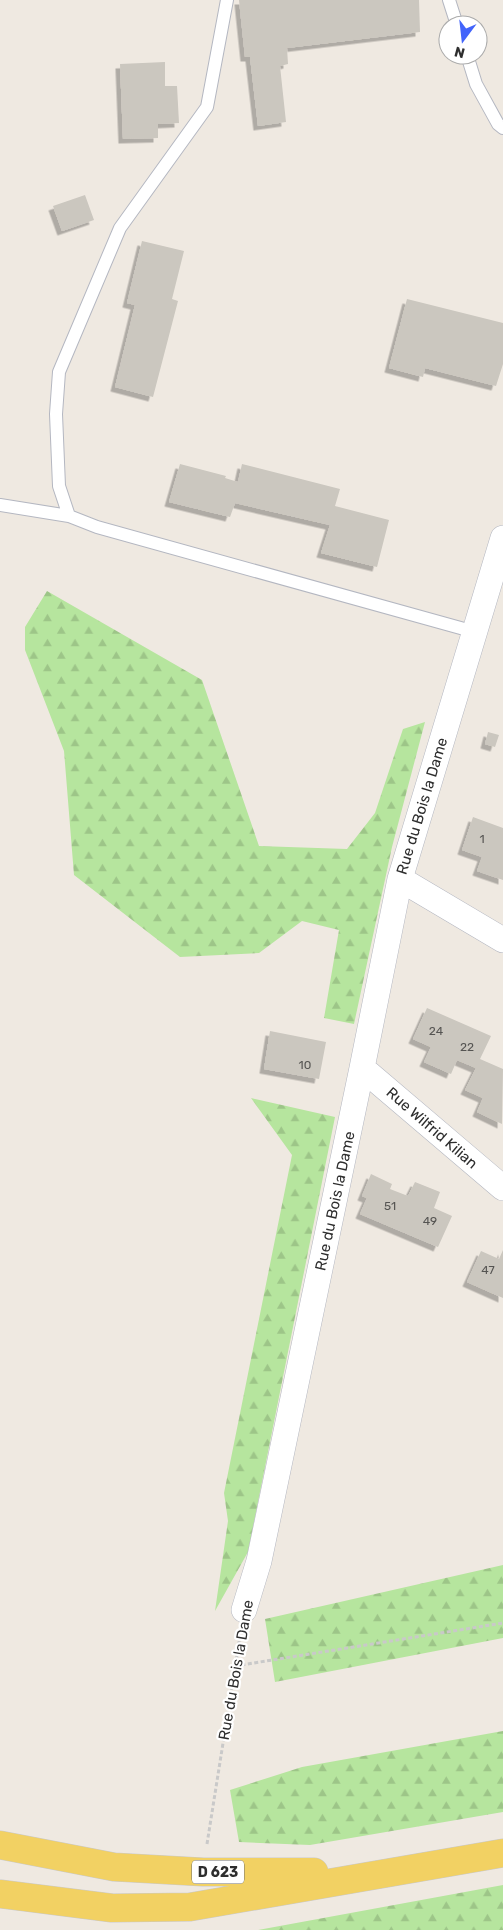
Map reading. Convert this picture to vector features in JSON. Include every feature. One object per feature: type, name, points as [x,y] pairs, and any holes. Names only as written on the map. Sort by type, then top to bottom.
[{"type":"main road","name":"D 623","points":[[0,1845],[114,1867],[203,1872],[305,1872],[438,1864]]},
{"type":"main road","name":"D 623","points":[[0,1894],[112,1908],[190,1907],[503,1852]]},
{"type":"street","name":"Rue du Bois la Dame","points":[[244,1610],[259,1561],[400,879],[503,538]]},
{"type":"street","points":[[400,879],[503,940]]},
{"type":"street","name":"Rue Wilfrid Kilian","points":[[362,1068],[503,1188]]},
{"type":"lane","points":[[69,516],[59,486],[56,414],[59,372],[120,228],[207,107],[227,0]]},
{"type":"lane","points":[[449,0],[454,15]]},
{"type":"lane","points":[[470,65],[476,84],[498,124],[503,128]]},
{"type":"lane","points":[[0,505],[69,516],[97,527],[475,632]]},
{"type":"path","name":"Rue du Bois la Dame","points":[[203,1872],[244,1610]]},
{"type":"path","points":[[235,1666],[503,1623]]},
{"type":"green space","points":[[47,591],[202,680],[259,846],[347,849],[375,813],[403,729],[425,722],[392,847],[354,1024],[324,1018],[339,930],[302,921],[259,953],[180,957],[74,875],[64,751],[25,650],[25,627]]},
{"type":"green space","points":[[251,1098],[335,1117],[248,1552],[215,1611],[228,1521],[224,1493],[292,1155]]},
{"type":"green space","points":[[503,1565],[503,1638],[275,1682],[265,1619]]},
{"type":"green space","points":[[503,1731],[503,1812],[310,1845],[239,1842],[230,1790],[302,1767]]},
{"type":"green space","points":[[503,1885],[503,1930],[258,1930]]},
{"type":"building","points":[[239,0],[419,0],[420,32],[287,48],[288,64],[280,66],[286,122],[258,126],[250,57],[245,57]]},
{"type":"building","points":[[165,62],[165,86],[177,86],[179,123],[158,124],[158,138],[123,139],[120,64]]},
{"type":"building","points":[[85,195],[94,220],[62,231],[53,206]]},
{"type":"building","points":[[142,241],[184,251],[172,299],[178,301],[153,397],[115,387],[135,305],[127,303]]},
{"type":"building","points":[[407,299],[503,323],[503,364],[496,386],[425,368],[423,377],[389,368]]},
{"type":"building","points":[[180,464],[226,476],[225,478],[238,482],[242,464],[340,489],[335,506],[389,520],[377,567],[321,553],[330,525],[235,503],[230,517],[169,502]]},
{"type":"building","points":[[488,732],[499,735],[495,747],[485,744]]},
{"type":"building","points":[[473,817],[503,828],[503,880],[477,871],[482,857],[462,850]]},
{"type":"building","points":[[427,1008],[491,1036],[480,1059],[503,1069],[502,1124],[477,1112],[483,1098],[465,1090],[476,1068],[457,1060],[451,1074],[424,1062],[431,1047],[413,1039]]},
{"type":"building","points":[[270,1031],[326,1042],[319,1079],[264,1069]]},
{"type":"building","points":[[371,1174],[392,1184],[390,1189],[408,1196],[415,1182],[440,1192],[434,1208],[452,1216],[438,1247],[360,1214],[367,1198],[362,1196]]},
{"type":"building","points":[[503,1250],[503,1298],[467,1282],[481,1251],[499,1259]]}]
